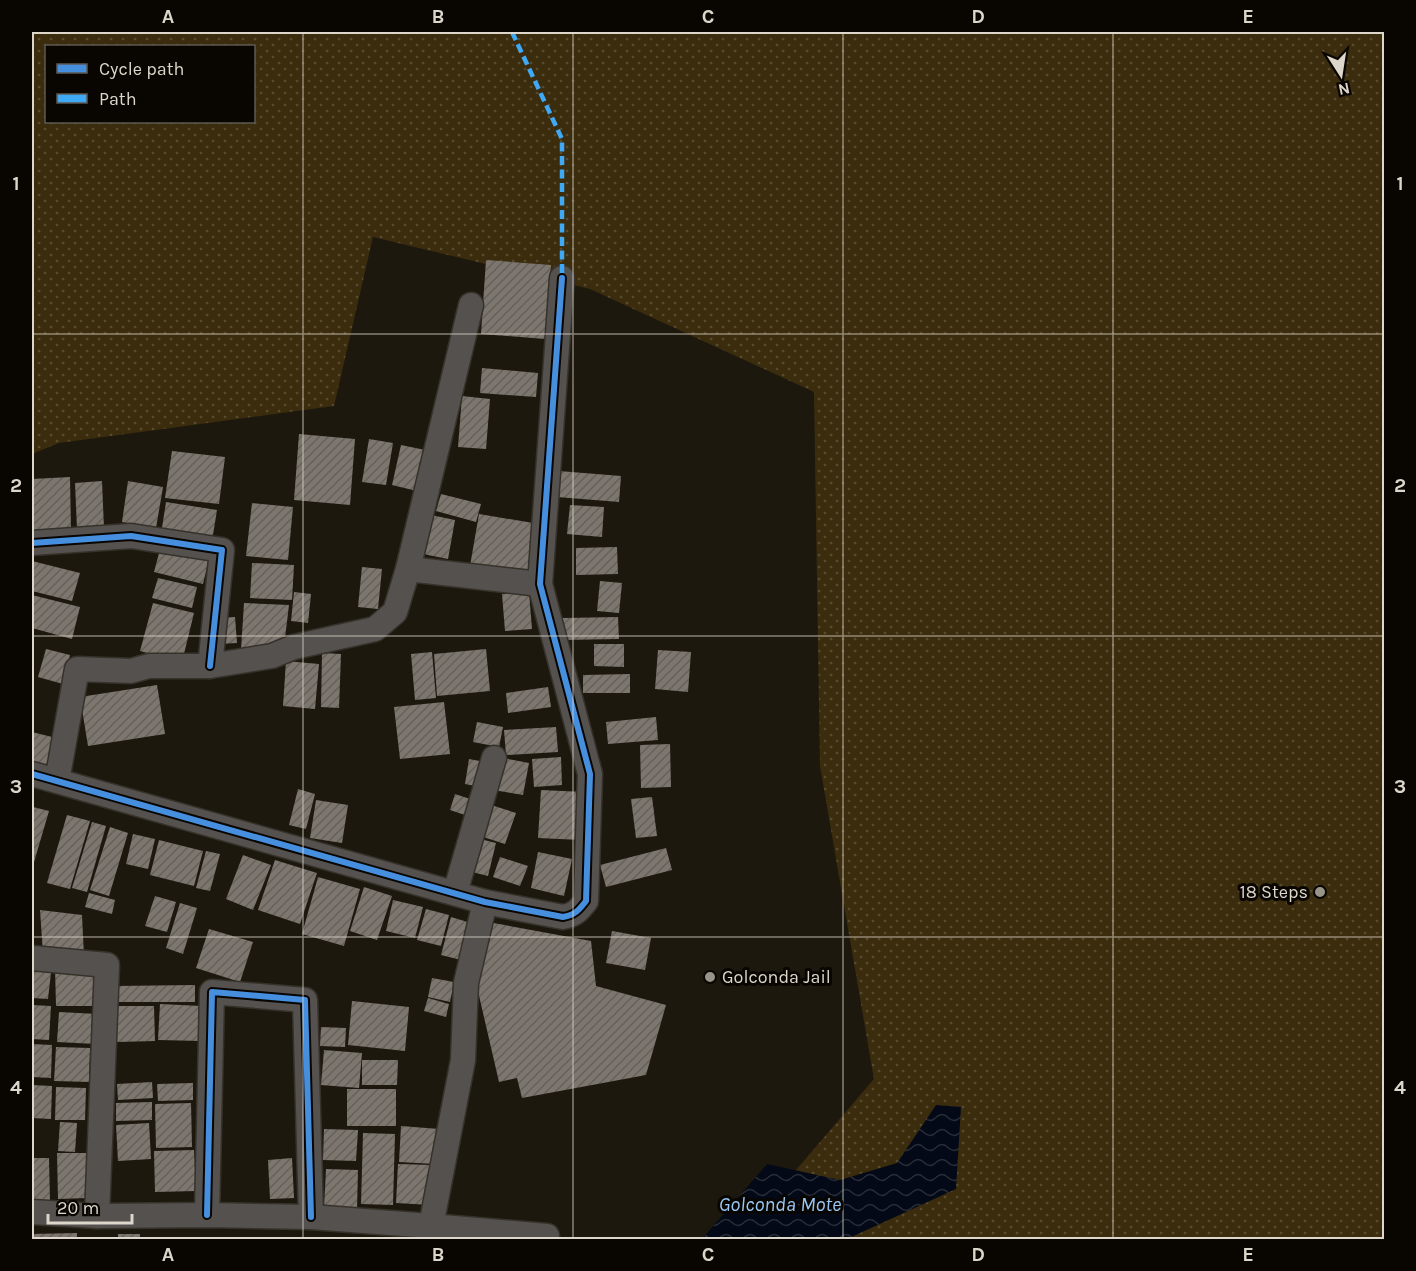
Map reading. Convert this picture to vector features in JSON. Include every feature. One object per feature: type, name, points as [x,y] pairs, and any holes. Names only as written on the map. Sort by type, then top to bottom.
[{"type":"street","points":[[32,774],[485,902],[563,917],[573,916],[586,901],[590,774],[540,584],[562,278]]},
{"type":"street","points":[[57,781],[77,669],[131,671],[149,666],[210,666],[272,656],[294,647],[375,629],[395,612],[408,569],[471,305]]},
{"type":"street","points":[[32,543],[131,536],[222,550],[210,666]]},
{"type":"street","points":[[408,569],[540,584]]},
{"type":"street","points":[[455,893],[495,758]]},
{"type":"street","points":[[430,1226],[463,1060],[466,983],[485,902]]},
{"type":"street","points":[[32,958],[107,965],[97,1216]]},
{"type":"street","points":[[207,1215],[212,992],[305,1000],[311,1217]]},
{"type":"street","points":[[32,1212],[97,1216],[311,1217],[547,1236]]},
{"type":"shaded area","points":[[32,32],[1384,32],[1384,1239],[737,1239],[874,1079],[820,766],[814,392],[590,289],[373,237],[334,406],[59,443],[32,454]]},
{"type":"water","name":"Golconda Mote","points":[[936,1105],[961,1107],[956,1189],[847,1239],[702,1239],[767,1164],[840,1180],[897,1163]]},
{"type":"building","points":[[486,260],[551,265],[545,339],[481,334]]},
{"type":"building","points":[[482,368],[538,373],[536,397],[480,393]]},
{"type":"building","points":[[462,396],[490,399],[486,449],[458,447]]},
{"type":"building","points":[[299,434],[355,439],[350,505],[294,500]]},
{"type":"building","points":[[369,439],[393,443],[386,485],[362,482]]},
{"type":"building","points":[[401,445],[430,451],[421,492],[392,485]]},
{"type":"building","points":[[172,451],[225,457],[219,504],[165,498]]},
{"type":"building","points":[[559,471],[621,476],[619,502],[557,497]]},
{"type":"building","points":[[70,477],[71,530],[32,531],[32,479]]},
{"type":"building","points":[[102,481],[104,528],[77,529],[75,483]]},
{"type":"building","points":[[128,481],[163,487],[156,528],[122,522]]},
{"type":"building","points":[[441,494],[481,504],[476,522],[436,511]]},
{"type":"building","points":[[166,502],[217,510],[212,541],[161,534]]},
{"type":"building","points":[[252,503],[293,507],[288,560],[246,556]]},
{"type":"building","points":[[570,505],[604,507],[602,537],[567,534]]},
{"type":"building","points":[[479,514],[539,524],[530,576],[470,566]]},
{"type":"building","points":[[431,515],[455,520],[448,559],[423,554]]},
{"type":"building","points":[[162,542],[210,554],[203,584],[154,572]]},
{"type":"building","points":[[617,547],[618,574],[576,575],[576,548]]},
{"type":"building","points":[[32,561],[80,573],[72,601],[32,591]]},
{"type":"building","points":[[252,563],[294,565],[292,600],[250,598]]},
{"type":"building","points":[[362,567],[382,569],[378,609],[358,607]]},
{"type":"building","points":[[158,578],[197,587],[192,608],[152,598]]},
{"type":"building","points":[[600,581],[622,583],[619,613],[597,611]]},
{"type":"building","points":[[294,592],[311,594],[308,623],[291,621]]},
{"type":"building","points":[[529,592],[532,629],[505,631],[502,594]]},
{"type":"building","points":[[32,595],[80,607],[72,639],[32,628]]},
{"type":"building","points":[[153,603],[194,613],[182,662],[140,651]]},
{"type":"building","points":[[244,603],[289,605],[284,646],[241,650]]},
{"type":"building","points":[[235,617],[237,643],[219,644],[218,618]]},
{"type":"building","points":[[618,617],[619,639],[563,640],[563,618]]},
{"type":"building","points":[[594,644],[624,644],[624,667],[594,666]]},
{"type":"building","points":[[46,649],[70,655],[63,684],[38,677]]},
{"type":"building","points":[[486,649],[490,691],[437,696],[434,654]]},
{"type":"building","points":[[658,650],[691,652],[688,692],[655,689]]},
{"type":"building","points":[[432,652],[436,698],[415,700],[411,654]]},
{"type":"building","points":[[322,653],[341,654],[339,708],[321,707]]},
{"type":"building","points":[[286,661],[319,664],[315,709],[283,706]]},
{"type":"building","points":[[630,674],[630,693],[583,693],[583,675]]},
{"type":"building","points":[[157,685],[165,734],[88,746],[80,697]]},
{"type":"building","points":[[548,687],[551,707],[508,713],[506,693]]},
{"type":"building","points":[[444,702],[450,754],[400,759],[394,707]]},
{"type":"building","points":[[656,717],[658,740],[608,744],[606,722]]},
{"type":"building","points":[[477,722],[503,727],[499,747],[473,742]]},
{"type":"building","points":[[556,727],[558,752],[506,755],[504,730]]},
{"type":"building","points":[[32,732],[60,739],[51,770],[32,765]]},
{"type":"building","points":[[670,744],[671,787],[641,788],[640,745]]},
{"type":"building","points":[[498,757],[529,763],[523,795],[493,790]]},
{"type":"building","points":[[561,757],[562,785],[534,787],[532,759]]},
{"type":"building","points":[[469,759],[490,763],[486,788],[465,784]]},
{"type":"building","points":[[298,789],[315,794],[306,829],[289,825]]},
{"type":"building","points":[[541,790],[584,792],[581,840],[538,838]]},
{"type":"building","points":[[455,794],[476,801],[471,817],[450,810]]},
{"type":"building","points":[[652,797],[657,836],[636,838],[631,799]]},
{"type":"building","points":[[316,800],[348,805],[342,843],[310,838]]},
{"type":"building","points":[[488,804],[516,813],[505,844],[477,835]]},
{"type":"building","points":[[33,807],[49,811],[32,869],[32,814]]},
{"type":"building","points":[[67,815],[90,821],[70,889],[47,883]]},
{"type":"building","points":[[92,822],[106,826],[87,892],[72,888]]},
{"type":"building","points":[[110,827],[128,833],[109,896],[90,890]]},
{"type":"building","points":[[133,834],[155,839],[148,869],[126,864]]},
{"type":"building","points":[[476,838],[496,843],[488,876],[468,871]]},
{"type":"building","points":[[159,840],[203,851],[194,886],[150,875]]},
{"type":"building","points":[[666,848],[672,870],[606,887],[600,865]]},
{"type":"building","points":[[206,851],[220,854],[210,891],[196,888]]},
{"type":"building","points":[[538,852],[572,859],[564,896],[531,888]]},
{"type":"building","points":[[243,855],[271,865],[253,910],[226,899]]},
{"type":"building","points":[[500,857],[528,866],[520,886],[493,877]]},
{"type":"building","points":[[275,860],[317,873],[300,924],[258,910]]},
{"type":"building","points":[[318,877],[360,889],[344,946],[302,934]]},
{"type":"building","points":[[364,887],[392,896],[377,940],[350,931]]},
{"type":"building","points":[[89,893],[115,900],[112,914],[85,907]]},
{"type":"building","points":[[155,896],[176,902],[167,932],[145,926]]},
{"type":"building","points":[[393,900],[423,907],[415,938],[386,931]]},
{"type":"building","points":[[180,903],[197,908],[183,954],[166,948]]},
{"type":"building","points":[[426,909],[449,915],[441,946],[417,940]]},
{"type":"building","points":[[40,910],[82,915],[84,956],[43,954]]},
{"type":"building","points":[[451,917],[471,923],[461,960],[441,955]]},
{"type":"building","points":[[488,922],[591,941],[596,986],[666,1005],[646,1075],[522,1098],[517,1078],[499,1082],[477,987]]},
{"type":"building","points":[[209,929],[253,942],[240,982],[196,968]]},
{"type":"building","points":[[612,931],[651,938],[645,970],[606,963]]},
{"type":"building","points":[[32,962],[52,964],[48,999],[32,998]]},
{"type":"building","points":[[55,967],[94,967],[95,1006],[56,1006]]},
{"type":"building","points":[[432,978],[454,982],[450,1002],[428,997]]},
{"type":"building","points":[[195,985],[195,1002],[116,1002],[115,986]]},
{"type":"building","points":[[428,998],[449,1004],[446,1017],[424,1011]]},
{"type":"building","points":[[352,1001],[409,1007],[405,1051],[348,1045]]},
{"type":"building","points":[[160,1004],[201,1006],[200,1041],[158,1040]]},
{"type":"building","points":[[32,1005],[51,1006],[49,1040],[32,1039]]},
{"type":"building","points":[[116,1006],[154,1006],[155,1041],[117,1042]]},
{"type":"building","points":[[59,1012],[97,1014],[96,1044],[57,1042]]},
{"type":"building","points":[[321,1027],[346,1028],[345,1047],[320,1046]]},
{"type":"building","points":[[32,1044],[52,1045],[51,1078],[32,1077]]},
{"type":"building","points":[[56,1047],[90,1048],[89,1082],[54,1081]]},
{"type":"building","points":[[324,1050],[362,1053],[359,1088],[321,1085]]},
{"type":"building","points":[[362,1060],[398,1060],[397,1085],[362,1085]]},
{"type":"building","points":[[152,1082],[153,1098],[118,1100],[117,1084]]},
{"type":"building","points":[[193,1083],[193,1100],[158,1101],[157,1084]]},
{"type":"building","points":[[32,1085],[52,1086],[51,1119],[32,1118]]},
{"type":"building","points":[[56,1087],[86,1088],[85,1120],[55,1120]]},
{"type":"building","points":[[347,1089],[396,1089],[396,1126],[347,1126]]},
{"type":"building","points":[[152,1102],[152,1120],[116,1121],[116,1103]]},
{"type":"building","points":[[191,1103],[192,1147],[156,1148],[155,1104]]},
{"type":"building","points":[[60,1122],[77,1123],[75,1152],[58,1151]]},
{"type":"building","points":[[149,1123],[151,1159],[118,1161],[116,1125]]},
{"type":"building","points":[[401,1126],[439,1129],[436,1164],[399,1162]]},
{"type":"building","points":[[324,1129],[358,1130],[356,1161],[323,1160]]},
{"type":"building","points":[[363,1133],[395,1134],[393,1205],[361,1204]]},
{"type":"building","points":[[194,1150],[196,1191],[155,1192],[154,1151]]},
{"type":"building","points":[[57,1153],[88,1153],[88,1198],[58,1199]]},
{"type":"building","points":[[32,1158],[49,1158],[50,1203],[32,1203]]},
{"type":"building","points":[[292,1158],[294,1198],[270,1199],[268,1160]]},
{"type":"building","points":[[398,1164],[432,1165],[431,1205],[396,1203]]},
{"type":"building","points":[[326,1169],[358,1170],[357,1209],[324,1208]]},
{"type":"building","points":[[77,1233],[77,1239],[32,1239],[32,1234]]},
{"type":"building","points":[[118,1234],[140,1234],[140,1239],[118,1239]]},
{"type":"marked path","points":[[512,32],[562,139],[562,278]]},
{"type":"cycle path","points":[[32,774],[485,902],[563,917],[579,909],[586,901],[590,774],[540,584],[562,278]]},
{"type":"cycle path","points":[[32,543],[131,536],[222,550],[210,666]]},
{"type":"cycle path","points":[[207,1215],[212,992],[305,1000],[311,1217]]},
{"type":"place","name":"18 Steps","points":[[1320,892]]},
{"type":"place","name":"Golconda Jail","points":[[710,977]]}]
